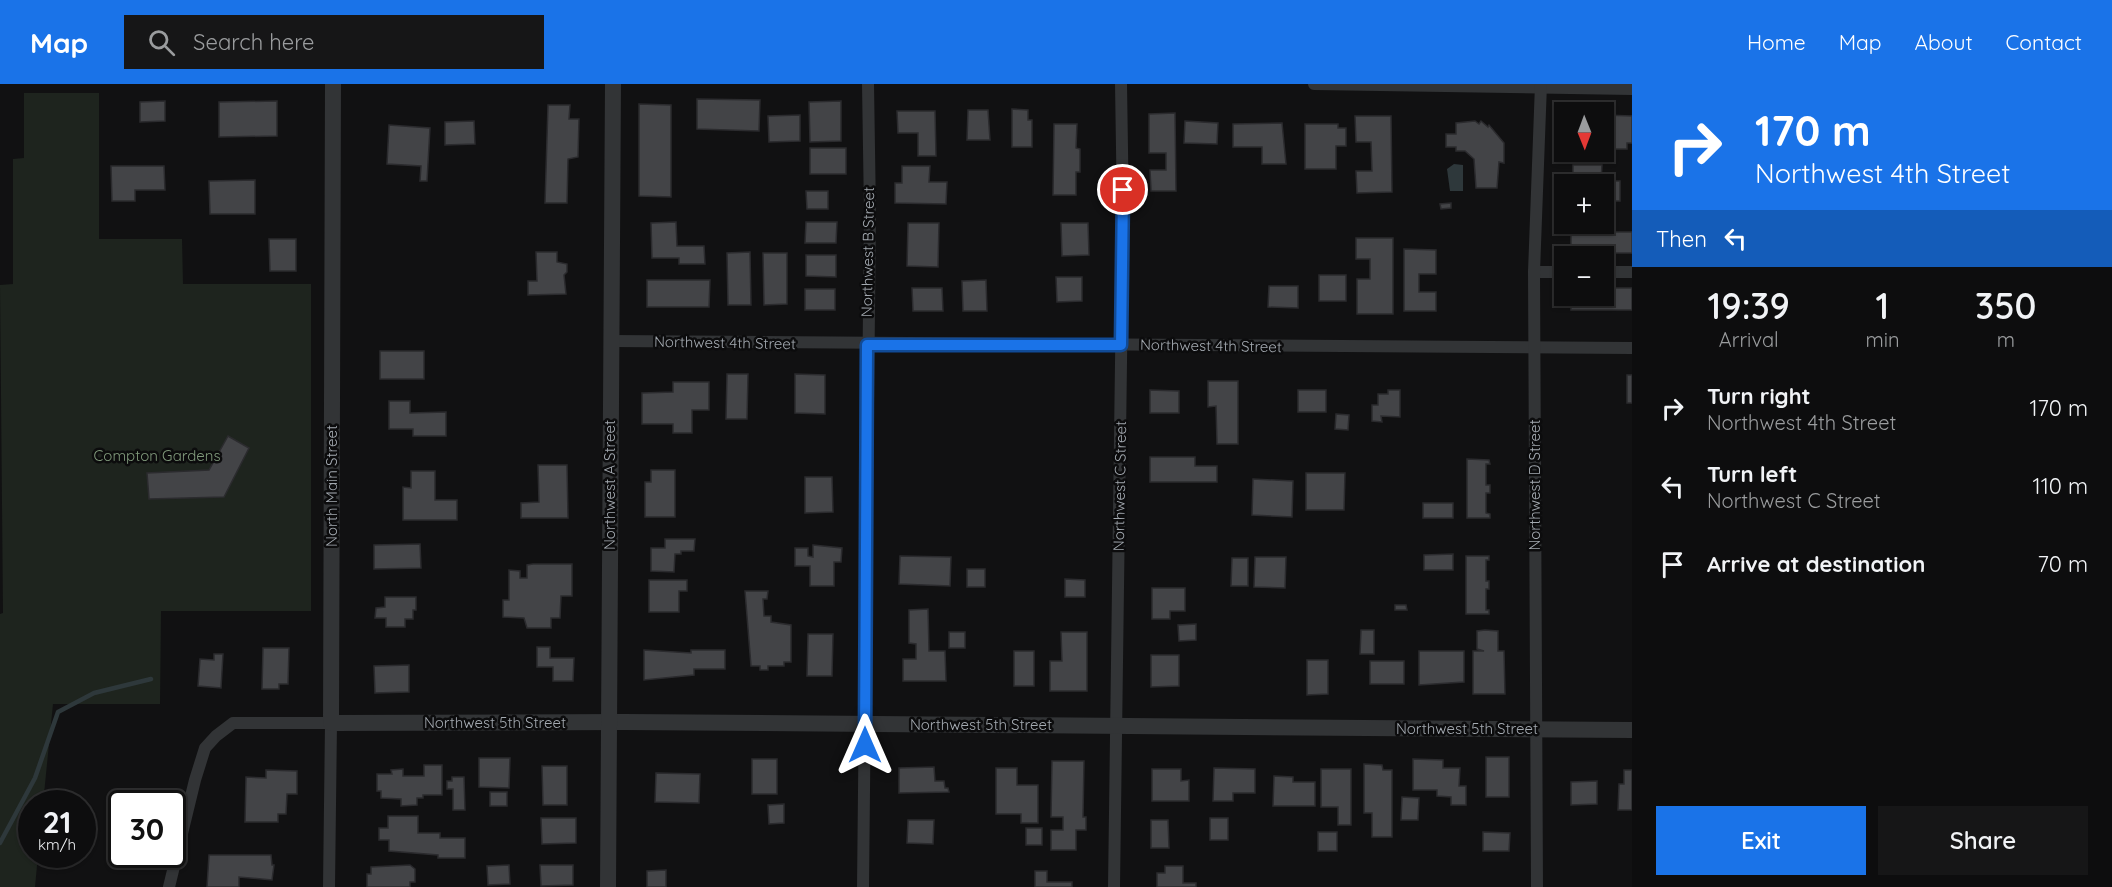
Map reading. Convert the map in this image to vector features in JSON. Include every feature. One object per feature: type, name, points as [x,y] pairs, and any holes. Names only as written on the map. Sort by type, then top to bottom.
[{"type":"street","name":"North Main Street","points":[[329,887],[333,84]]},
{"type":"street","name":"Northwest A Street","points":[[608,887],[613,84]]},
{"type":"street","name":"Northwest B Street","points":[[863,887],[870,213],[868,84]]},
{"type":"street","name":"Northwest C Street","points":[[1114,887],[1118,727],[1121,84]]},
{"type":"street","points":[[1314,84],[1541,85],[1632,89]]},
{"type":"street","name":"Northwest D Street","points":[[1537,887],[1534,272],[1541,85]]},
{"type":"street","points":[[1534,272],[1554,272]]},
{"type":"street","points":[[1614,272],[1632,272]]},
{"type":"street","name":"Northwest 4th Street","points":[[610,341],[867,345],[1632,348]]},
{"type":"street","name":"Northwest 5th Street","points":[[331,723],[609,722],[1632,730]]},
{"type":"street","points":[[169,887],[205,748],[233,723],[331,723]]},
{"type":"green space","name":"Compton Gardens","points":[[24,93],[99,93],[99,239],[182,239],[183,284],[311,284],[311,611],[161,611],[160,704],[53,704],[44,790],[18,790],[18,868],[37,868],[35,887],[0,887],[0,614],[3,613],[0,285],[13,284],[13,159],[24,158]]},
{"type":"shaded area","points":[[1454,164],[1463,165],[1463,191],[1450,191],[1447,169]]},
{"type":"building","points":[[697,99],[760,100],[759,131],[697,129]]},
{"type":"building","points":[[165,101],[165,121],[140,122],[140,102]]},
{"type":"building","points":[[277,101],[277,136],[219,137],[219,102]]},
{"type":"building","points":[[841,101],[841,141],[810,142],[809,102]]},
{"type":"building","points":[[639,104],[671,105],[671,197],[639,196]]},
{"type":"building","points":[[548,105],[570,105],[569,119],[579,119],[578,157],[568,159],[567,203],[545,203]]},
{"type":"building","points":[[1012,109],[1028,110],[1028,120],[1032,120],[1032,147],[1012,147]]},
{"type":"building","points":[[968,110],[988,110],[990,140],[967,140]]},
{"type":"building","points":[[897,111],[935,111],[936,156],[918,156],[918,133],[898,133]]},
{"type":"building","points":[[1175,113],[1176,191],[1151,191],[1150,170],[1166,170],[1166,153],[1149,153],[1149,114]]},
{"type":"building","points":[[800,115],[800,141],[769,142],[768,116]]},
{"type":"building","points":[[1614,115],[1632,116],[1632,143],[1627,143],[1627,149],[1614,149]]},
{"type":"building","points":[[1355,116],[1391,116],[1392,192],[1357,193],[1356,171],[1372,171],[1371,142],[1356,142]]},
{"type":"building","points":[[474,121],[475,144],[445,145],[445,122]]},
{"type":"building","points":[[1185,121],[1218,123],[1217,144],[1184,143]]},
{"type":"building","points":[[1475,121],[1479,124],[1481,121],[1488,127],[1489,125],[1504,143],[1504,163],[1499,162],[1497,188],[1476,188],[1474,159],[1465,151],[1456,151],[1456,147],[1446,147],[1446,134],[1456,134],[1456,123]]},
{"type":"building","points":[[1282,123],[1286,164],[1262,164],[1262,147],[1233,147],[1233,124]]},
{"type":"building","points":[[1054,124],[1077,124],[1076,148],[1080,149],[1080,172],[1076,172],[1076,195],[1053,195]]},
{"type":"building","points":[[1305,124],[1338,124],[1338,128],[1346,128],[1346,146],[1336,146],[1336,169],[1305,169]]},
{"type":"building","points":[[389,125],[430,128],[427,181],[420,181],[421,166],[387,164]]},
{"type":"building","points":[[810,148],[846,148],[846,174],[810,174]]},
{"type":"building","points":[[1573,165],[1602,165],[1601,174],[1573,174]]},
{"type":"building","points":[[111,166],[164,166],[165,190],[135,190],[135,201],[112,201]]},
{"type":"building","points":[[902,166],[930,166],[929,182],[947,182],[946,204],[895,203],[895,183],[902,183]]},
{"type":"building","points":[[255,180],[255,214],[210,214],[209,181]]},
{"type":"building","points":[[1614,181],[1620,181],[1620,201],[1614,201]]},
{"type":"building","points":[[806,191],[828,191],[828,209],[807,209]]},
{"type":"building","points":[[1451,203],[1451,208],[1441,209],[1440,204]]},
{"type":"building","points":[[676,222],[677,246],[704,246],[705,264],[679,264],[679,258],[652,258],[651,223]]},
{"type":"building","points":[[806,222],[837,222],[836,243],[805,243]]},
{"type":"building","points":[[908,223],[939,223],[938,267],[907,266]]},
{"type":"building","points":[[1061,223],[1088,223],[1089,255],[1062,256]]},
{"type":"building","points":[[1632,232],[1632,253],[1614,253],[1614,246],[1571,246],[1571,234]]},
{"type":"building","points":[[1356,238],[1393,238],[1393,314],[1357,314],[1357,279],[1370,279],[1370,259],[1356,259]]},
{"type":"building","points":[[269,239],[296,239],[296,271],[270,271]]},
{"type":"building","points":[[1404,249],[1436,250],[1436,274],[1419,274],[1419,292],[1436,292],[1436,311],[1404,311]]},
{"type":"building","points":[[536,252],[557,252],[557,262],[567,264],[567,272],[564,275],[566,294],[528,295],[528,281],[537,281]]},
{"type":"building","points":[[750,252],[751,305],[728,305],[727,253]]},
{"type":"building","points":[[763,253],[787,253],[787,304],[764,305]]},
{"type":"building","points":[[806,255],[836,255],[836,277],[806,276]]},
{"type":"building","points":[[1319,275],[1346,275],[1346,301],[1319,301]]},
{"type":"building","points":[[1056,277],[1082,277],[1082,301],[1057,302]]},
{"type":"building","points":[[647,280],[710,280],[709,307],[647,307]]},
{"type":"building","points":[[986,280],[987,311],[963,311],[962,281]]},
{"type":"building","points":[[1269,286],[1298,286],[1298,308],[1268,307]]},
{"type":"building","points":[[912,288],[942,288],[943,311],[913,311]]},
{"type":"building","points":[[1614,288],[1632,288],[1632,310],[1571,310],[1571,306],[1614,306]]},
{"type":"building","points":[[805,289],[835,289],[835,310],[805,310]]},
{"type":"building","points":[[380,351],[424,351],[424,379],[380,379]]},
{"type":"building","points":[[727,374],[748,374],[747,419],[726,419]]},
{"type":"building","points":[[795,374],[825,375],[825,414],[795,413]]},
{"type":"building","points":[[1627,375],[1632,375],[1632,403],[1627,403]]},
{"type":"building","points":[[1208,381],[1238,381],[1238,444],[1217,444],[1216,406],[1208,407]]},
{"type":"building","points":[[673,382],[709,382],[709,410],[692,410],[692,433],[673,433],[673,424],[642,424],[642,393],[673,392]]},
{"type":"building","points":[[1150,390],[1179,391],[1179,413],[1150,413]]},
{"type":"building","points":[[1298,390],[1326,390],[1326,412],[1298,412]]},
{"type":"building","points":[[1388,390],[1400,390],[1400,417],[1381,416],[1382,422],[1372,421],[1372,405],[1378,405],[1378,394],[1388,394]]},
{"type":"building","points":[[389,401],[410,401],[410,413],[446,412],[446,436],[413,436],[413,429],[389,429]]},
{"type":"building","points":[[1336,414],[1349,415],[1348,430],[1335,429]]},
{"type":"building","points":[[228,436],[249,448],[224,497],[149,499],[147,473],[209,470]]},
{"type":"building","points":[[1150,457],[1195,457],[1195,466],[1217,466],[1217,482],[1150,482]]},
{"type":"building","points":[[1467,459],[1489,460],[1490,464],[1486,464],[1486,485],[1490,485],[1490,493],[1486,493],[1486,513],[1490,514],[1490,518],[1467,518]]},
{"type":"building","points":[[538,465],[567,465],[568,518],[521,518],[521,503],[539,502]]},
{"type":"building","points":[[651,470],[675,470],[675,517],[645,517],[645,482],[651,482]]},
{"type":"building","points":[[411,471],[435,471],[435,500],[457,500],[457,520],[403,520],[403,487],[411,488]]},
{"type":"building","points":[[1306,473],[1345,473],[1344,510],[1306,510]]},
{"type":"building","points":[[805,477],[832,477],[833,512],[805,513]]},
{"type":"building","points":[[1253,479],[1293,481],[1292,517],[1252,515]]},
{"type":"building","points":[[1423,503],[1453,503],[1453,518],[1423,518]]},
{"type":"building","points":[[665,539],[695,539],[694,551],[681,551],[681,554],[675,554],[674,572],[651,571],[651,548],[665,548]]},
{"type":"building","points":[[420,544],[421,568],[374,569],[374,545]]},
{"type":"building","points":[[813,545],[842,548],[841,562],[834,562],[834,586],[810,586],[810,566],[795,566],[795,548],[808,548],[808,556],[813,557]]},
{"type":"building","points":[[1453,554],[1453,570],[1424,570],[1424,555]]},
{"type":"building","points":[[900,556],[951,557],[950,586],[899,584]]},
{"type":"building","points":[[1466,556],[1489,556],[1489,560],[1486,560],[1486,581],[1489,581],[1489,589],[1486,589],[1486,610],[1489,610],[1489,614],[1466,614]]},
{"type":"building","points":[[1255,557],[1286,557],[1285,588],[1254,587]]},
{"type":"building","points":[[1232,558],[1248,558],[1248,586],[1231,586]]},
{"type":"building","points":[[572,564],[572,596],[561,596],[560,618],[551,618],[551,628],[527,628],[524,618],[503,617],[503,600],[509,600],[509,570],[520,571],[520,578],[527,578],[527,565]]},
{"type":"building","points":[[967,569],[985,569],[985,587],[967,587]]},
{"type":"building","points":[[1065,579],[1085,580],[1085,597],[1065,597]]},
{"type":"building","points":[[649,580],[687,580],[687,591],[679,591],[679,612],[649,612]]},
{"type":"building","points":[[1152,588],[1185,588],[1185,611],[1170,611],[1170,619],[1152,619]]},
{"type":"building","points":[[745,591],[768,591],[767,599],[763,599],[764,616],[771,616],[771,622],[791,625],[791,662],[784,662],[784,666],[768,666],[768,670],[760,670],[760,666],[751,666]]},
{"type":"building","points":[[385,597],[416,597],[413,619],[405,619],[405,627],[386,627],[386,618],[375,618],[376,608],[385,607]]},
{"type":"building","points":[[1395,605],[1406,605],[1407,610],[1395,610]]},
{"type":"building","points":[[928,609],[929,651],[945,651],[946,681],[903,681],[903,659],[916,659],[916,644],[909,643],[909,610]]},
{"type":"building","points":[[1196,624],[1196,640],[1179,641],[1178,625]]},
{"type":"building","points":[[1361,630],[1374,630],[1374,654],[1360,654]]},
{"type":"building","points":[[1477,631],[1498,631],[1498,651],[1504,651],[1505,694],[1473,694],[1473,651],[1484,651],[1477,649]]},
{"type":"building","points":[[949,632],[965,632],[965,648],[949,648]]},
{"type":"building","points":[[1061,632],[1087,632],[1087,691],[1050,691],[1050,661],[1062,661]]},
{"type":"building","points":[[808,634],[833,634],[832,676],[807,676]]},
{"type":"building","points":[[537,647],[550,647],[550,658],[574,658],[573,681],[553,681],[553,667],[537,667]]},
{"type":"building","points":[[263,648],[289,648],[288,684],[279,684],[279,689],[262,689]]},
{"type":"building","points":[[644,650],[691,653],[691,650],[725,650],[725,669],[694,669],[694,675],[644,680]]},
{"type":"building","points":[[1014,651],[1034,651],[1034,686],[1014,686]]},
{"type":"building","points":[[1419,651],[1464,651],[1464,682],[1419,685]]},
{"type":"building","points":[[214,654],[223,654],[221,688],[198,686],[200,659],[214,660]]},
{"type":"building","points":[[1151,655],[1179,655],[1179,686],[1151,687]]},
{"type":"building","points":[[1307,660],[1328,660],[1328,694],[1307,695]]},
{"type":"building","points":[[1370,661],[1404,661],[1404,684],[1370,684]]},
{"type":"building","points":[[409,665],[409,692],[375,693],[374,666]]},
{"type":"building","points":[[1486,757],[1509,757],[1509,797],[1486,797]]},
{"type":"building","points":[[479,758],[510,758],[509,788],[479,787]]},
{"type":"building","points":[[752,759],[777,759],[777,794],[752,794]]},
{"type":"building","points":[[1413,759],[1443,760],[1443,768],[1460,768],[1459,786],[1466,786],[1466,805],[1451,805],[1451,797],[1437,796],[1437,790],[1413,790]]},
{"type":"building","points":[[1052,761],[1084,761],[1083,817],[1086,817],[1086,830],[1076,830],[1076,850],[1051,850],[1051,830],[1063,830],[1063,817],[1051,817]]},
{"type":"building","points":[[1364,764],[1382,765],[1383,770],[1392,770],[1392,837],[1372,837],[1372,813],[1364,813]]},
{"type":"building","points":[[424,765],[442,765],[442,795],[423,795],[423,798],[417,798],[417,805],[401,806],[401,799],[381,798],[381,791],[377,791],[377,774],[392,774],[391,770],[403,769],[403,776],[424,776]]},
{"type":"building","points":[[542,766],[567,766],[567,805],[543,805]]},
{"type":"building","points":[[934,767],[935,781],[944,781],[945,788],[948,788],[949,792],[899,793],[899,768]]},
{"type":"building","points":[[996,768],[1017,768],[1017,785],[1038,785],[1038,823],[1021,823],[1021,814],[996,814]]},
{"type":"building","points":[[1214,768],[1255,769],[1255,793],[1233,793],[1233,801],[1213,801]]},
{"type":"building","points":[[1152,769],[1181,769],[1181,781],[1189,780],[1189,801],[1152,801]]},
{"type":"building","points":[[1321,769],[1351,769],[1351,825],[1338,825],[1338,807],[1321,807]]},
{"type":"building","points":[[266,770],[297,771],[297,794],[287,794],[286,814],[278,814],[278,822],[245,822],[246,777],[266,778]]},
{"type":"building","points":[[1624,770],[1632,770],[1632,810],[1618,810],[1619,784],[1624,784]]},
{"type":"building","points":[[656,773],[700,774],[699,803],[655,802]]},
{"type":"building","points":[[1274,776],[1293,777],[1293,782],[1315,782],[1315,806],[1273,806]]},
{"type":"building","points":[[452,777],[464,777],[465,810],[453,810],[453,789],[447,789],[447,781],[452,781]]},
{"type":"building","points":[[1597,781],[1597,804],[1571,805],[1571,782]]},
{"type":"building","points":[[490,792],[507,792],[507,806],[490,806]]},
{"type":"building","points":[[1402,797],[1419,798],[1418,820],[1401,820]]},
{"type":"building","points":[[784,804],[784,823],[769,824],[768,805]]},
{"type":"building","points":[[388,816],[418,816],[418,833],[440,833],[440,838],[465,838],[465,858],[438,858],[438,855],[389,851],[389,840],[379,840],[379,828],[388,828]]},
{"type":"building","points":[[541,818],[576,818],[576,843],[542,844]]},
{"type":"building","points":[[1210,818],[1228,818],[1228,840],[1210,840]]},
{"type":"building","points":[[908,820],[934,820],[933,844],[907,843]]},
{"type":"building","points":[[1151,820],[1168,820],[1169,848],[1151,848]]},
{"type":"building","points":[[1026,828],[1042,828],[1042,845],[1026,845]]},
{"type":"building","points":[[1318,832],[1337,832],[1337,851],[1318,851]]},
{"type":"building","points":[[1483,832],[1510,833],[1509,851],[1483,851]]},
{"type":"building","points":[[209,855],[271,855],[272,865],[274,865],[272,880],[239,877],[239,887],[207,887]]},
{"type":"building","points":[[410,865],[415,869],[415,882],[410,882],[410,887],[367,887],[367,874],[371,874],[371,867]]},
{"type":"building","points":[[509,865],[510,884],[488,885],[487,866]]},
{"type":"building","points":[[540,865],[573,865],[573,885],[541,886]]},
{"type":"building","points":[[1165,866],[1183,866],[1183,883],[1196,883],[1196,887],[1157,887],[1157,873],[1165,873]]},
{"type":"building","points":[[666,870],[666,887],[647,887],[647,871]]},
{"type":"building","points":[[1035,871],[1047,871],[1047,882],[1072,882],[1072,887],[1035,887]]},
{"type":"waterway","points":[[0,843],[35,778],[58,712],[94,693],[151,679]]},
{"type":"route","points":[[865,745],[867,345],[1121,345],[1123,190]]}]
